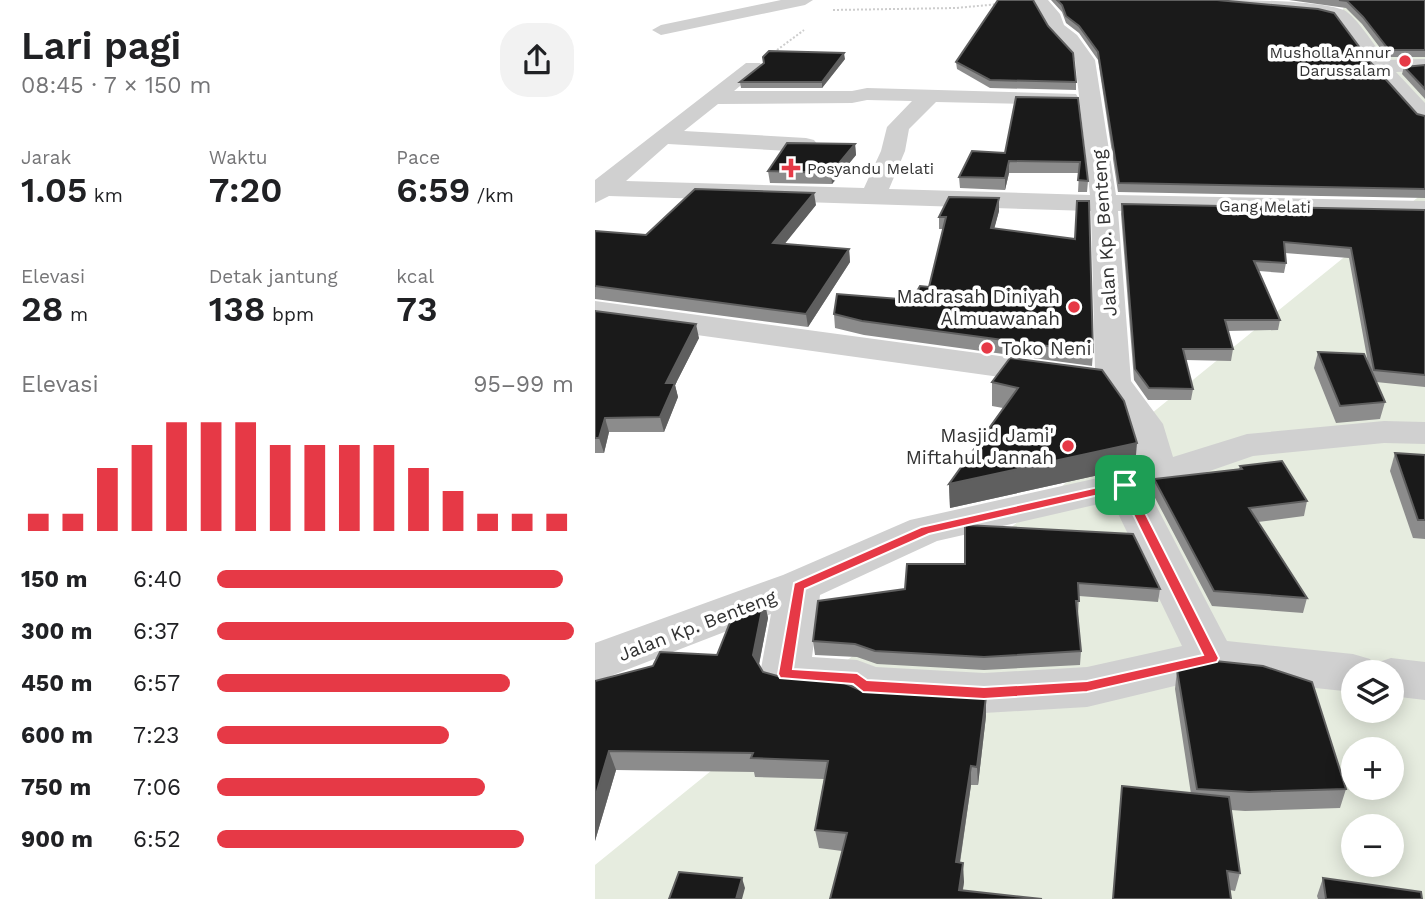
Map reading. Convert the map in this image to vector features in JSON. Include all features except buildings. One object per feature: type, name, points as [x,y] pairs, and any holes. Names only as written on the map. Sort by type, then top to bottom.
[{"type":"street","points":[[661,30],[805,0]]},
{"type":"street","name":"Jalan Kp. Benteng","points":[[1043,0],[1056,27],[1070,39],[1085,60],[1089,100],[1093,104],[1104,203],[1113,382]]},
{"type":"street","points":[[1218,0],[1331,10],[1340,14],[1380,66],[1425,116]]},
{"type":"street","points":[[1380,66],[1425,65]]},
{"type":"street","points":[[597,190],[753,67]]},
{"type":"street","points":[[713,98],[840,98],[867,94],[1089,100]]},
{"type":"street","points":[[873,196],[893,151],[898,127],[930,96]]},
{"type":"street","points":[[662,137],[806,145]]},
{"type":"street","name":"Gang Melati","points":[[597,190],[1425,209]]},
{"type":"street","points":[[595,311],[1113,382],[1144,424],[1142,480],[1212,658]]},
{"type":"street","name":"Jalan Kp. Benteng","points":[[595,663],[799,586],[925,530],[1142,480],[1247,445],[1384,432],[1425,433]]},
{"type":"street","points":[[799,586],[785,674],[857,679],[863,686],[984,693],[1087,687],[1212,658],[1341,672]]},
{"type":"street","points":[[1404,679],[1425,681]]},
{"type":"path","points":[[832,9],[956,8],[1043,0]]},
{"type":"path","points":[[753,67],[813,24]]},
{"type":"shaded area","points":[[1347,0],[1425,0],[1425,899],[595,899],[595,865],[1422,194],[1340,16]]},
{"type":"place","name":"Musholla Annur Darussalam","points":[[1405,61]]},
{"type":"place","name":"Posyandu Melati","points":[[791,168]]},
{"type":"place","name":"Madrasah Diniyah Almuawanah","points":[[1074,307]]},
{"type":"place","name":"Toko Neni","points":[[987,348]]},
{"type":"place","name":"Masjid Jami' Miftahul Jannah","points":[[1068,446]]},
{"type":"route","points":[[1125,485],[1212,658],[1087,687],[984,693],[863,686],[857,679],[785,674],[799,586],[925,530],[1125,485]]}]
